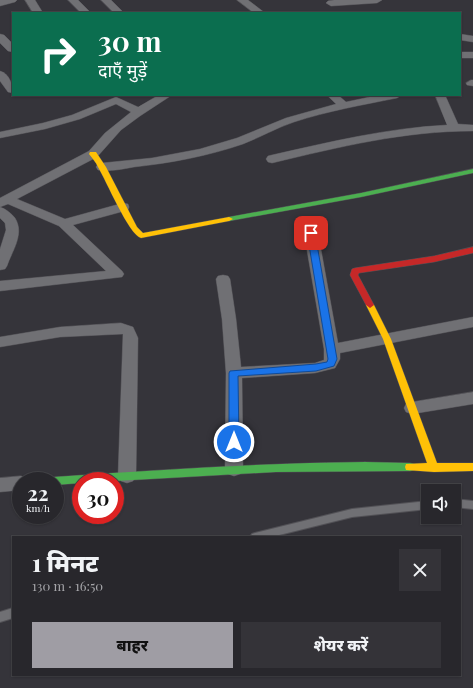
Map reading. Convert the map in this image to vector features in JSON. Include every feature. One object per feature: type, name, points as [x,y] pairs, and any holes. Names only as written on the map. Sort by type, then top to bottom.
[{"type":"street","points":[[0,3],[12,0]]},
{"type":"street","points":[[30,0],[37,12]]},
{"type":"street","points":[[73,0],[85,12]]},
{"type":"street","points":[[334,12],[331,1],[377,0]]},
{"type":"street","points":[[111,1],[118,12]]},
{"type":"street","points":[[246,1],[259,12]]},
{"type":"street","points":[[0,37],[12,49]]},
{"type":"street","points":[[461,37],[473,39]]},
{"type":"street","points":[[461,55],[473,55]]},
{"type":"street","points":[[0,74],[12,89]]},
{"type":"street","points":[[0,94],[12,90]]},
{"type":"street","points":[[4,201],[93,154],[101,143],[137,112],[165,96]]},
{"type":"street","points":[[333,96],[344,106]]},
{"type":"street","points":[[102,166],[148,163],[188,156],[234,143],[290,120],[344,106],[392,96]]},
{"type":"street","points":[[440,96],[454,128]]},
{"type":"street","points":[[0,135],[45,126],[76,117],[112,97],[137,112]]},
{"type":"street","points":[[272,159],[388,134],[454,128],[473,128]]},
{"type":"street","points":[[93,154],[102,166],[137,233],[141,236],[376,192],[473,171]]},
{"type":"street","points":[[0,286],[116,274],[64,223],[4,201]]},
{"type":"street","points":[[64,223],[123,207]]},
{"type":"street","points":[[0,211],[9,217],[13,224],[12,234],[0,266]]},
{"type":"street","points":[[234,373],[323,367],[330,364],[332,359],[332,349],[311,233]]},
{"type":"street","points":[[434,468],[387,339],[354,275],[355,271],[434,259],[473,250]]},
{"type":"street","points":[[223,279],[229,319],[234,373],[234,469]]},
{"type":"street","points":[[332,349],[473,322]]},
{"type":"street","points":[[0,342],[60,332],[121,328],[127,329],[131,338],[126,476]]},
{"type":"street","points":[[412,408],[473,398]]},
{"type":"street","points":[[64,480],[234,469],[366,466],[473,468]]},
{"type":"street","points":[[0,485],[12,484]]},
{"type":"lane","points":[[461,504],[473,505]]},
{"type":"lane","points":[[259,536],[352,513],[421,506]]},
{"type":"lane","points":[[0,617],[12,613]]},
{"type":"traffic: fast","points":[[229,219],[361,195],[473,171]]},
{"type":"traffic: fast","points":[[64,480],[276,468],[365,466],[410,467]]},
{"type":"traffic: slow","points":[[93,154],[102,167],[134,228],[141,236],[229,219]]},
{"type":"traffic: slow","points":[[370,305],[387,339],[434,468]]},
{"type":"traffic: slow","points":[[410,467],[473,467]]},
{"type":"traffic: jam","points":[[370,305],[354,275],[355,271],[434,259],[473,250]]},
{"type":"route","points":[[234,442],[234,373],[316,368],[330,364],[332,359],[332,349],[311,233]]}]
